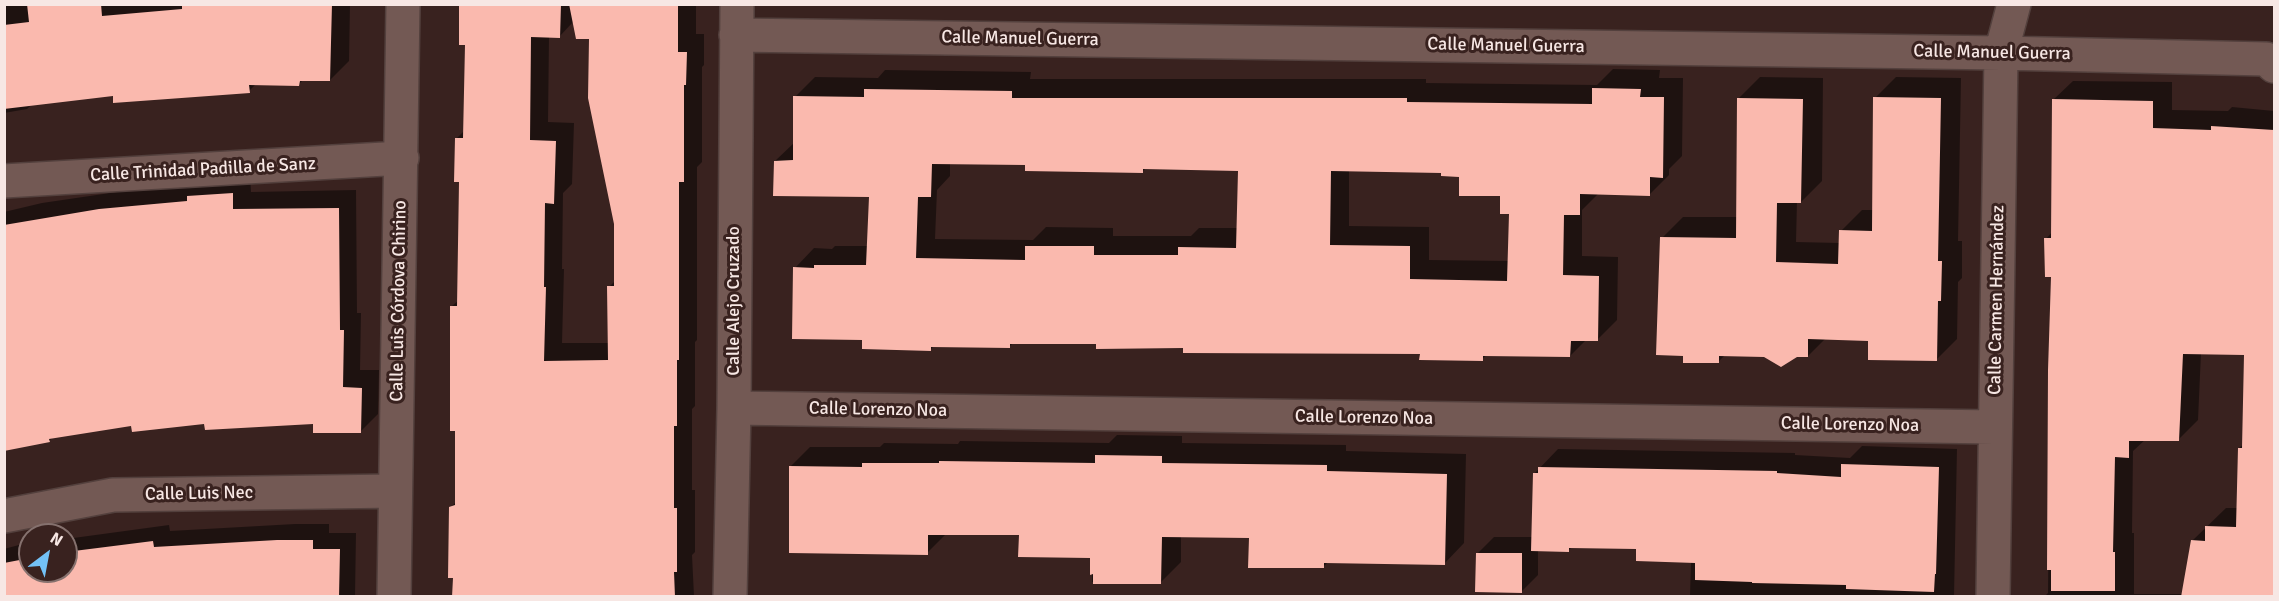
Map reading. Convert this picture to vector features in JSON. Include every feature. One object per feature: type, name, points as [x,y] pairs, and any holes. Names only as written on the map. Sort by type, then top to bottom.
[{"type":"street","name":"Calle Luis Córdova Chirino","points":[[394,597],[403,4]]},
{"type":"street","name":"Calle Carmen Hernández","points":[[1993,597],[2001,53],[2014,4]]},
{"type":"street","name":"Calle Manuel Guerra","points":[[736,20],[2266,59],[2274,66]]},
{"type":"street","name":"Calle Alejo Cruzado","points":[[730,597],[734,408],[736,20]]},
{"type":"street","name":"Calle Trinidad Padilla de Sanz","points":[[4,181],[402,158]]},
{"type":"street","name":"Calle Lorenzo Noa","points":[[734,408],[1994,427]]},
{"type":"street","name":"Calle Luis Nec","points":[[4,516],[113,495],[395,491]]},
{"type":"building","points":[[27,4],[101,4],[102,16],[182,9],[182,4],[332,4],[330,81],[300,81],[299,86],[249,85],[250,93],[113,103],[113,96],[4,109],[4,25],[29,22]]},
{"type":"building","points":[[459,4],[561,4],[560,38],[531,37],[530,140],[556,141],[554,204],[545,203],[544,361],[608,360],[607,286],[614,286],[614,224],[588,98],[589,39],[576,39],[569,4],[678,4],[678,52],[687,52],[686,85],[684,85],[684,182],[679,182],[679,360],[677,360],[677,426],[674,426],[674,508],[677,508],[675,597],[452,597],[453,578],[448,578],[449,507],[455,505],[455,431],[450,431],[450,306],[457,306],[459,182],[454,182],[455,138],[463,138],[465,45],[459,45]]},
{"type":"building","points":[[1592,88],[1641,89],[1640,97],[1664,97],[1663,178],[1650,177],[1650,196],[1580,194],[1580,215],[1564,215],[1563,275],[1599,276],[1598,341],[1571,341],[1570,357],[1483,356],[1483,361],[1419,360],[1420,354],[1183,353],[1183,348],[1096,349],[1096,344],[1010,344],[1010,348],[931,347],[931,351],[862,349],[862,340],[792,339],[793,267],[866,265],[869,197],[773,196],[774,161],[793,160],[793,96],[864,97],[864,89],[1012,91],[1012,98],[1407,98],[1407,102],[1592,104]],"holes":[[[932,164],[1025,165],[1025,171],[1143,173],[1143,169],[1238,171],[1236,248],[1178,247],[1178,255],[1094,255],[1094,246],[1025,246],[1025,260],[916,258],[918,197],[931,197]],[[1331,171],[1441,173],[1441,176],[1459,177],[1459,196],[1500,196],[1500,214],[1509,214],[1507,281],[1410,279],[1410,246],[1330,245]]]},
{"type":"building","points":[[1873,97],[1941,98],[1938,261],[1942,261],[1941,301],[1938,301],[1937,361],[1868,360],[1868,341],[1808,339],[1808,357],[1797,357],[1781,367],[1764,357],[1719,356],[1719,363],[1683,363],[1683,356],[1656,355],[1660,237],[1736,238],[1737,98],[1803,99],[1801,203],[1777,203],[1776,262],[1838,264],[1839,230],[1872,231]]},
{"type":"building","points":[[2052,99],[2153,101],[2153,128],[2211,130],[2211,126],[2274,130],[2274,597],[2181,597],[2191,540],[2205,541],[2205,526],[2236,527],[2238,448],[2242,448],[2244,355],[2183,354],[2179,441],[2129,441],[2129,458],[2115,457],[2113,552],[2115,552],[2115,591],[2051,591],[2051,570],[2047,570],[2051,277],[2045,277],[2044,238],[2051,238]]},
{"type":"building","points":[[233,193],[233,209],[339,208],[340,330],[344,330],[343,387],[362,388],[361,433],[313,433],[313,424],[205,430],[204,424],[132,432],[131,426],[49,439],[50,442],[4,451],[4,225],[99,209],[187,201],[187,196]]},
{"type":"building","points":[[1095,455],[1162,456],[1162,463],[1327,465],[1327,471],[1447,474],[1445,565],[1324,563],[1324,568],[1248,568],[1249,538],[1162,537],[1161,584],[1093,584],[1093,574],[1090,575],[1090,558],[1018,557],[1019,535],[928,535],[928,555],[789,553],[789,466],[862,467],[862,463],[939,463],[939,461],[1095,463]]},
{"type":"building","points":[[1841,464],[1939,467],[1934,592],[1846,589],[1846,585],[1695,580],[1695,563],[1636,561],[1636,549],[1569,548],[1569,552],[1531,551],[1533,473],[1538,473],[1538,467],[1777,471],[1777,473],[1841,477]]},
{"type":"building","points":[[313,540],[313,549],[340,549],[339,597],[4,597],[4,563],[18,560],[18,583],[78,583],[78,550],[153,541],[154,547]]},
{"type":"building","points":[[1476,553],[1522,553],[1522,593],[1475,592]]}]
